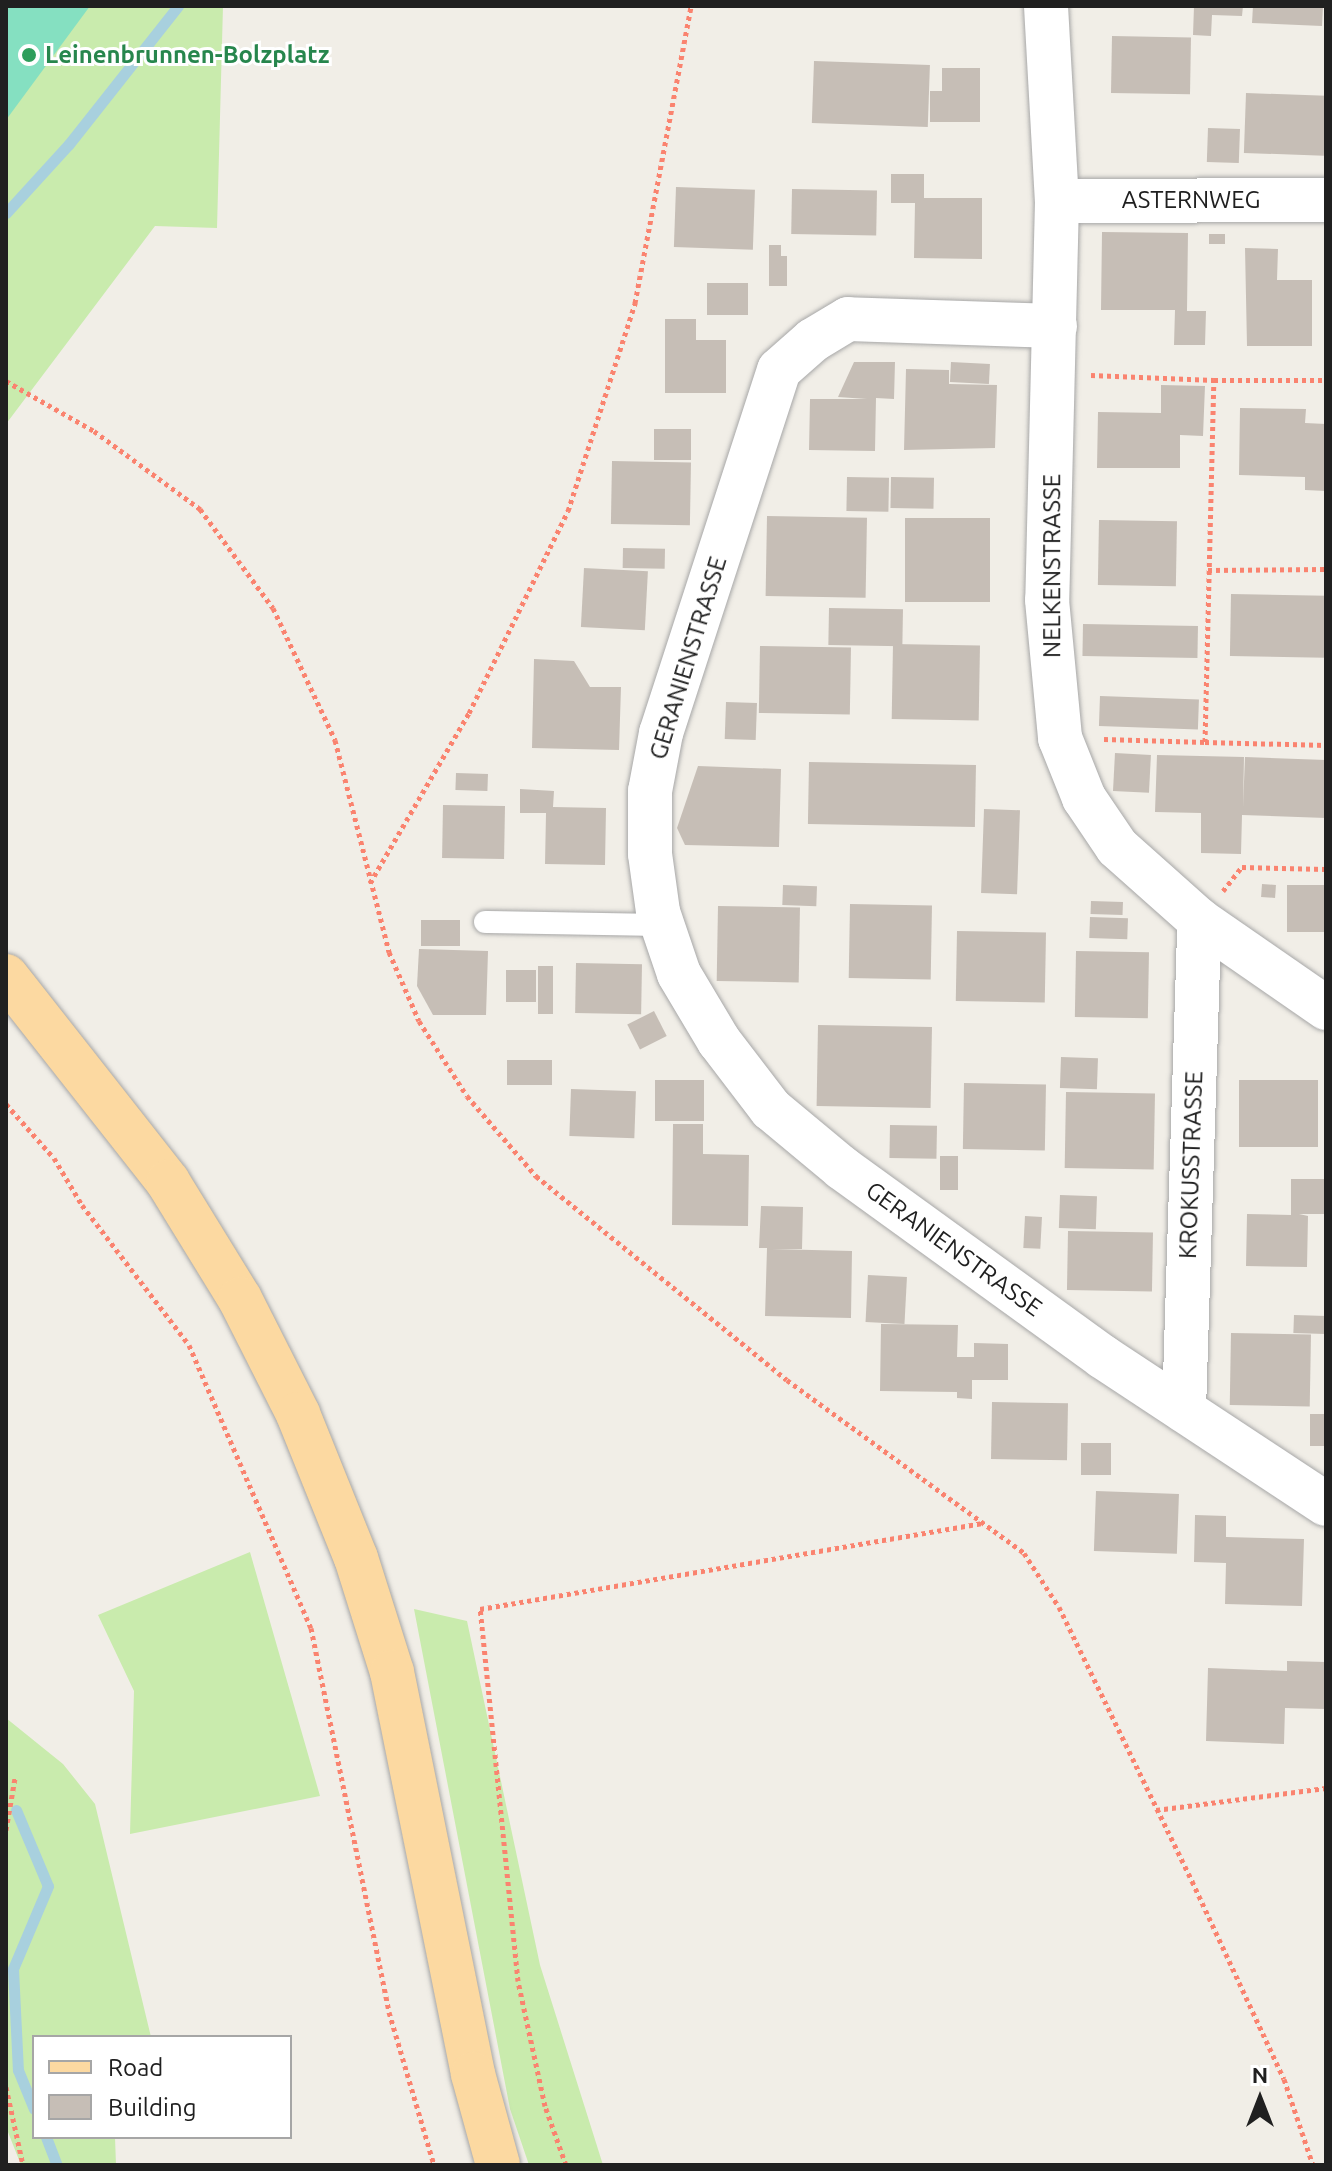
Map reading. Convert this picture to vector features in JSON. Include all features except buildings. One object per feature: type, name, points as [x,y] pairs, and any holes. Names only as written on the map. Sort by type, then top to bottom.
[{"type":"main road","points":[[6,976],[168,1182],[240,1299],[298,1414],[356,1558],[392,1672],[470,2059],[498,2165]]},
{"type":"street","name":"NELKENSTRASSE","points":[[1046,6],[1057,201],[1047,600],[1060,738],[1084,798],[1117,847],[1199,920],[1326,1008]]},
{"type":"street","name":"ASTERNWEG","points":[[1057,201],[1326,200]]},
{"type":"street","name":"GERANIENSTRASSE","points":[[1055,326],[848,319],[813,340],[779,370],[661,733],[650,791],[650,854],[663,925],[679,974],[719,1041],[771,1109],[842,1168],[1184,1410],[1326,1504]]},
{"type":"street","name":"KROKUSSTRASSE","points":[[1184,1410],[1199,920]]},
{"type":"lane","points":[[485,922],[663,925]]},
{"type":"path","points":[[369,884],[469,713],[568,511],[635,303],[691,6]]},
{"type":"path","points":[[1055,373],[1214,380],[1326,380]]},
{"type":"path","points":[[1205,742],[1214,380]]},
{"type":"path","points":[[6,381],[94,431],[200,509],[273,608],[335,740],[369,884],[389,952],[419,1021],[467,1096],[536,1176],[787,1380],[1024,1553],[1059,1607],[1284,2079],[1313,2165]]},
{"type":"path","points":[[1208,570],[1326,569]]},
{"type":"path","points":[[1060,738],[1326,745]]},
{"type":"path","points":[[1199,920],[1242,867],[1326,869]]},
{"type":"path","points":[[6,1104],[54,1158],[82,1205],[189,1345],[311,1628],[389,2012],[434,2165]]},
{"type":"path","points":[[566,2165],[545,2106],[518,1981],[480,1609],[983,1523]]},
{"type":"path","points":[[6,1830],[15,1778]]},
{"type":"path","points":[[1156,1810],[1326,1788]]},
{"type":"path","points":[[6,2087],[23,2165]]},
{"type":"green space","points":[[6,6],[223,6],[217,228],[155,226],[6,424]]},
{"type":"green space","name":"Leinenbrunnen-Bolzplatz","points":[[6,6],[90,6],[6,120]]},
{"type":"green space","points":[[250,1552],[320,1796],[130,1834],[134,1691],[98,1615]]},
{"type":"green space","points":[[414,1609],[467,1621],[540,1965],[603,2165],[529,2165],[510,2109]]},
{"type":"green space","points":[[6,1718],[63,1764],[95,1804],[151,2035],[32,2035],[32,2139],[115,2139],[116,2165],[21,2165],[6,2127]]},
{"type":"waterway","points":[[6,213],[69,144],[178,6]]},
{"type":"waterway","points":[[16,1810],[48,1886],[13,1969],[18,2070],[32,2104]]},
{"type":"waterway","points":[[47,2139],[57,2165]]},
{"type":"place","name":"Leinenbrunnen-Bolzplatz","points":[[29,55]]}]
